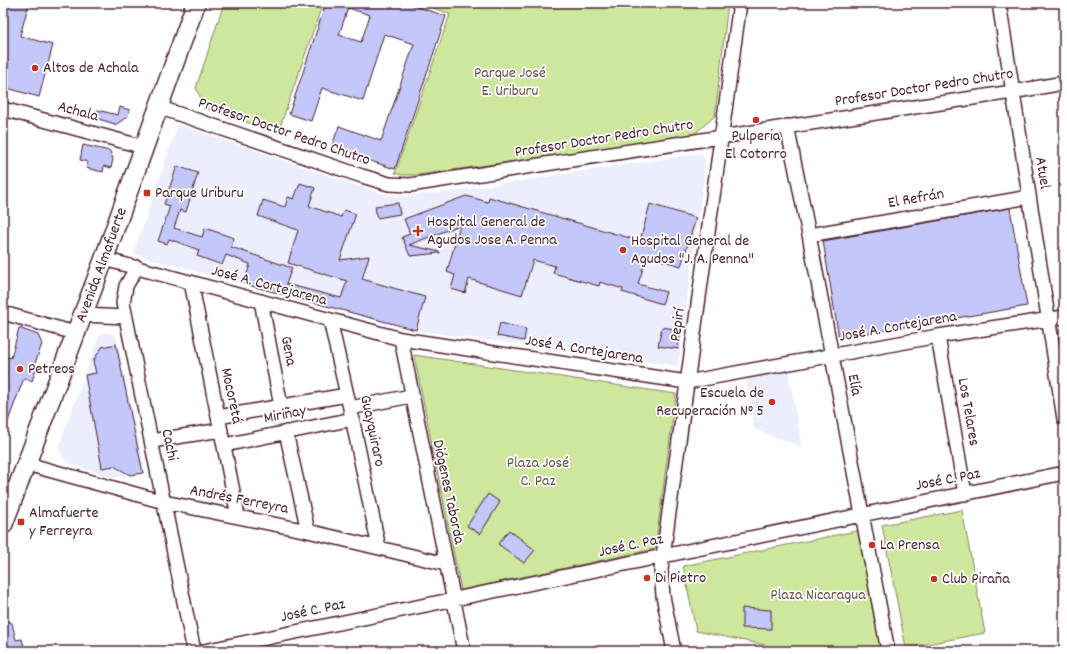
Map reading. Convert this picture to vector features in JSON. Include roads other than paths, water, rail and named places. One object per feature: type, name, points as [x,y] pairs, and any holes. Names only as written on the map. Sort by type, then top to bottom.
[{"type":"main road","name":"Avenida Almafuerte","points":[[3,525],[10,490],[27,464],[104,259],[196,3]]},
{"type":"street","name":"Pepirí","points":[[674,651],[661,583],[663,556],[740,3]]},
{"type":"street","name":"Atuel","points":[[999,3],[1064,419]]},
{"type":"street","name":"Profesor Doctor Pedro Chutro","points":[[158,107],[362,176],[389,184],[410,186],[1064,83]]},
{"type":"street","name":"Achala","points":[[3,109],[144,148]]},
{"type":"street","name":"Elía","points":[[787,126],[809,234],[888,651]]},
{"type":"street","name":"El Refrán","points":[[809,234],[1029,197]]},
{"type":"street","name":"José A. Cortejarena","points":[[104,259],[401,339],[687,382],[938,336],[1064,317]]},
{"type":"street","name":"Cachi","points":[[137,268],[123,294],[123,303],[194,651]]},
{"type":"street","name":"Mocoretá","points":[[191,282],[238,516]]},
{"type":"street","name":"Gena","points":[[261,302],[281,406]]},
{"type":"street","points":[[3,313],[75,333]]},
{"type":"street","points":[[82,315],[126,317]]},
{"type":"street","name":"Guayquiraro","points":[[330,320],[352,413],[379,548]]},
{"type":"street","name":"Los Telares","points":[[938,336],[965,494]]},
{"type":"street","name":"Diógenes Taborda","points":[[401,339],[464,651]]},
{"type":"street","name":"Miriñay","points":[[218,417],[347,395]]},
{"type":"street","name":"Miriñay","points":[[224,445],[286,432],[412,396]]},
{"type":"street","points":[[151,441],[221,430]]},
{"type":"street","points":[[286,432],[308,531]]},
{"type":"street","name":"Andrés Ferreyra","points":[[27,464],[164,502],[308,531],[446,564]]},
{"type":"street","name":"José C. Paz","points":[[204,651],[1064,473]]},
{"type":"place","name":"Altos de Achala","points":[[35,68]]},
{"type":"place","name":"Pulperia El Cotorro","points":[[756,120]]},
{"type":"place","name":"Parque Uriburu","points":[[147,193]]},
{"type":"place","name":"Hospital General de Agudos Jose A. Penna","points":[[418,231]]},
{"type":"place","name":"Hospital General de Agudos \"J. A. Penna\"","points":[[623,250]]},
{"type":"place","name":"Petreos","points":[[20,369]]},
{"type":"place","name":"Escuela de Recuperación N° 5","points":[[772,402]]},
{"type":"place","name":"Almafuerte y Ferreyra","points":[[21,522]]},
{"type":"place","name":"La Prensa","points":[[872,545]]},
{"type":"place","name":"Di Pietro","points":[[647,578]]},
{"type":"place","name":"Club Piraña","points":[[934,579]]},
{"type":"park label","name":"Parque José E. Uriburu","points":[[510,82]]},
{"type":"park label","name":"Plaza José C. Paz","points":[[538,472]]},
{"type":"park label","name":"Plaza Nicaragua","points":[[818,595]]}]
